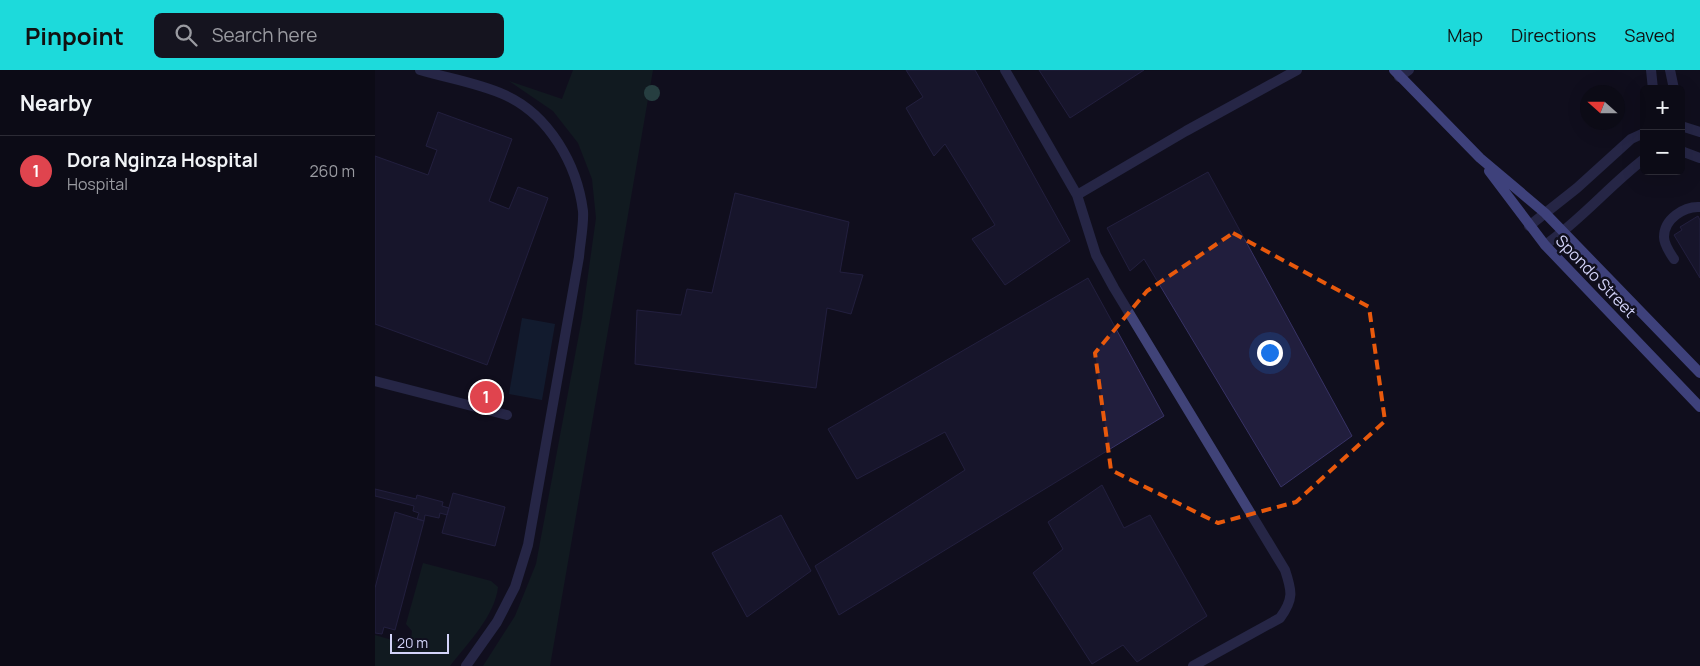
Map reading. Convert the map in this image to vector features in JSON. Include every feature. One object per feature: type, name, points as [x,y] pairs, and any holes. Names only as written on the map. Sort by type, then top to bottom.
[{"type":"main road","name":"Spondo Street","points":[[1396,73],[1480,158],[1545,213],[1700,373]]},
{"type":"main road","name":"Spondo Street","points":[[1480,158],[1545,245],[1700,407]]},
{"type":"lane","points":[[420,70],[504,94],[529,108],[550,130],[574,173],[583,212],[579,257],[528,545],[515,587],[497,622],[466,666]]},
{"type":"lane","points":[[1005,70],[1077,195],[1096,255],[1285,570],[1292,590],[1289,607],[1281,618],[1193,666]]},
{"type":"lane","points":[[1077,195],[1185,131],[1297,70]]},
{"type":"lane","points":[[1396,73],[1409,70]]},
{"type":"lane","points":[[1651,70],[1653,85]]},
{"type":"lane","points":[[1670,70],[1673,85]]},
{"type":"lane","points":[[1685,127],[1700,132]]},
{"type":"lane","points":[[1529,226],[1577,188],[1631,139],[1640,135]]},
{"type":"lane","points":[[1685,153],[1700,158]]},
{"type":"lane","points":[[1545,245],[1564,232],[1628,171],[1640,162]]},
{"type":"lane","points":[[1674,259],[1664,237],[1667,226],[1675,215],[1686,208],[1700,207]]},
{"type":"lane","points":[[375,381],[507,415]]},
{"type":"highlighted area","points":[[1233,233],[1369,307],[1385,421],[1296,502],[1218,523],[1111,470],[1095,353],[1147,291]]},
{"type":"green space","points":[[573,70],[653,70],[550,666],[483,666],[515,616],[536,564],[582,318],[596,218],[592,179],[578,143],[553,111],[509,81],[562,99]]},
{"type":"green space","points":[[423,563],[491,581],[498,587],[492,608],[479,629],[450,666],[375,666],[375,635],[402,643],[411,640],[412,631],[406,624]]},
{"type":"water","points":[[522,318],[555,324],[542,400],[509,394]]},
{"type":"building","points":[[906,70],[975,70],[1070,241],[1005,285],[972,239],[995,225],[945,144],[934,156],[906,108],[923,97]]},
{"type":"building","points":[[1039,70],[1144,70],[1070,118]]},
{"type":"building","points":[[438,112],[512,139],[489,201],[509,209],[518,187],[548,198],[487,365],[375,324],[375,156],[428,175],[437,150],[426,146]]},
{"type":"building","points":[[1208,172],[1352,436],[1281,487],[1144,259],[1130,271],[1107,228]]},
{"type":"building","points":[[735,193],[849,222],[840,272],[863,275],[851,314],[827,308],[816,388],[635,364],[637,310],[681,315],[687,289],[712,293]]},
{"type":"building","points":[[1698,216],[1700,220],[1700,278],[1674,235],[1682,230],[1680,227]]},
{"type":"building","points":[[1088,278],[1164,416],[839,615],[815,566],[965,470],[945,432],[857,479],[828,429]]},
{"type":"building","points":[[1102,485],[1124,528],[1150,515],[1207,616],[1137,662],[1123,645],[1092,664],[1033,573],[1063,549],[1048,522]]},
{"type":"building","points":[[375,489],[416,499],[417,495],[443,502],[442,506],[449,508],[447,515],[440,513],[439,518],[425,515],[424,521],[417,519],[419,513],[413,511],[414,506],[375,496]]},
{"type":"building","points":[[453,493],[505,507],[495,546],[442,533]]},
{"type":"building","points":[[395,512],[424,521],[395,630],[384,627],[382,634],[375,633],[375,588]]},
{"type":"building","points":[[781,515],[811,571],[747,617],[712,553]]},
{"type":"place","name":"Dora Nginza Hospital","points":[[486,397]]}]
